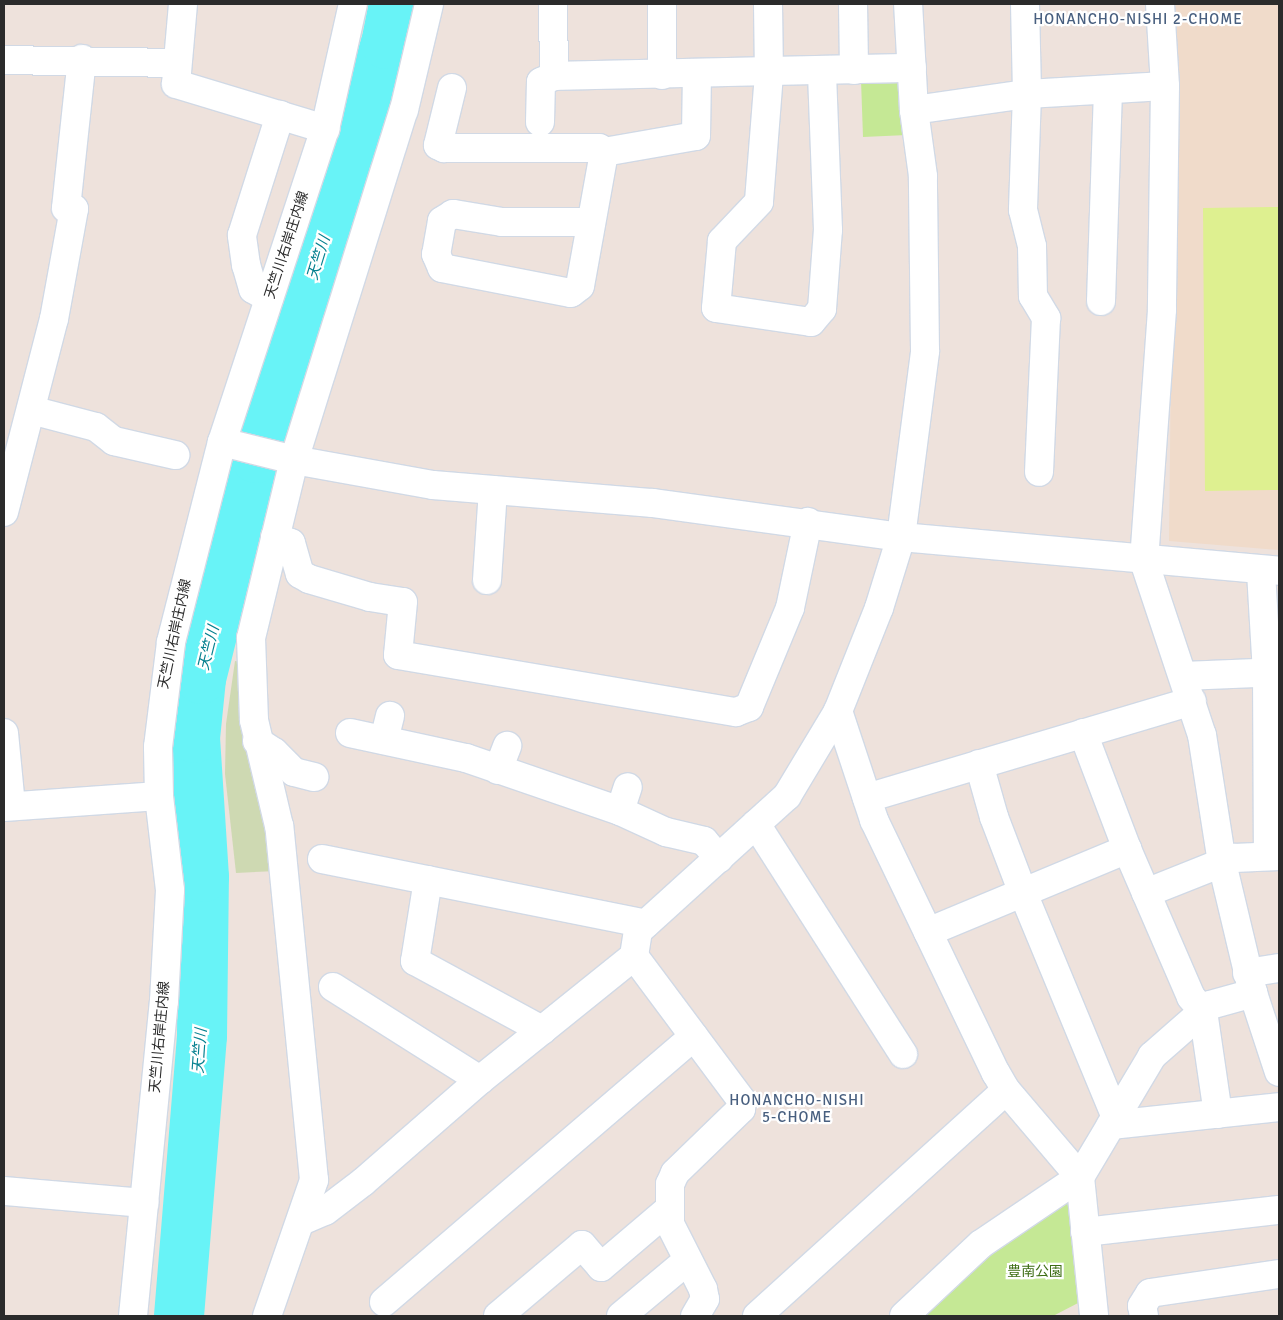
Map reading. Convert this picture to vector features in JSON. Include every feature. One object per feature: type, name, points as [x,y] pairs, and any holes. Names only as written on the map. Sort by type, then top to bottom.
[{"type":"street","points":[[183,4],[176,84],[325,129]]},
{"type":"street","name":"天竺川右岸庄内線","points":[[133,1316],[164,1002],[170,890],[159,796],[158,747],[171,642],[229,444],[269,298],[325,129],[353,4]]},
{"type":"street","points":[[267,1316],[301,1221],[314,1174],[279,826],[257,741],[252,698],[251,638],[275,537],[287,458],[400,121],[429,4]]},
{"type":"street","points":[[554,4],[554,76]]},
{"type":"street","points":[[662,4],[662,75]]},
{"type":"street","points":[[768,4],[769,74],[759,202],[722,242],[716,308],[811,322],[822,309],[828,230],[822,70]]},
{"type":"street","points":[[853,4],[854,70]]},
{"type":"street","points":[[301,1221],[325,1210],[363,1182],[480,1080],[634,956],[638,931],[787,796],[838,711],[879,608],[901,537],[925,351],[923,176],[914,110],[908,4]]},
{"type":"street","points":[[1025,4],[1027,94],[1022,210],[1032,246],[1033,296],[1046,318],[1039,472]]},
{"type":"street","points":[[1160,4],[1165,86],[1162,310],[1144,561],[1188,688],[1202,735],[1222,863],[1250,983],[1279,1072]]},
{"type":"street","points":[[4,60],[82,59],[178,63]]},
{"type":"street","points":[[4,512],[54,319],[74,209],[66,208],[82,59]]},
{"type":"street","points":[[540,122],[541,82],[554,76],[769,74],[822,70],[912,68]]},
{"type":"street","points":[[452,88],[440,133],[444,148],[599,148],[604,152],[696,136],[697,75]]},
{"type":"street","points":[[914,110],[1027,94],[1165,86]]},
{"type":"street","points":[[1101,301],[1108,90]]},
{"type":"street","points":[[269,298],[254,289],[246,265],[242,235],[280,115]]},
{"type":"street","points":[[400,121],[440,133]]},
{"type":"street","points":[[591,222],[502,222],[454,214],[442,221],[436,254],[442,268],[572,293],[580,286],[604,152]]},
{"type":"street","points":[[31,410],[96,427],[114,441],[175,455]]},
{"type":"street","points":[[229,444],[287,458],[433,485],[653,503],[808,522],[901,537],[1270,572],[1273,672],[1273,856],[1234,858],[1146,893]]},
{"type":"street","points":[[487,580],[493,490]]},
{"type":"street","points":[[275,537],[291,543],[296,550],[300,574],[309,579],[370,597],[404,602],[398,655],[736,712],[749,707],[790,608],[808,522]]},
{"type":"street","points":[[867,798],[1083,733],[1188,688],[1273,672]]},
{"type":"street","points":[[838,711],[867,798],[889,853],[928,932],[962,1008],[1006,1090],[1080,1177],[1094,1316]]},
{"type":"street","points":[[350,733],[387,728],[466,758],[502,758],[624,799],[666,832],[704,840],[719,858]]},
{"type":"street","points":[[4,733],[8,807],[159,796]]},
{"type":"street","points":[[1083,733],[1127,849],[1191,997],[1203,1011],[1218,1114]]},
{"type":"street","points":[[257,741],[274,752],[294,772],[314,777]]},
{"type":"street","points":[[979,764],[994,817],[1114,1121]]},
{"type":"street","points":[[756,824],[903,1054]]},
{"type":"street","points":[[928,932],[1127,849]]},
{"type":"street","points":[[322,859],[646,924]]},
{"type":"street","points":[[428,880],[415,961],[542,1030]]},
{"type":"street","points":[[634,956],[742,1101],[741,1109],[675,1172],[668,1210],[670,1224],[688,1260],[707,1310]]},
{"type":"street","points":[[904,1316],[981,1244],[1080,1177],[1152,1056],[1210,1005],[1279,968]]},
{"type":"street","points":[[333,987],[480,1080]]},
{"type":"street","points":[[384,1302],[694,1036]]},
{"type":"street","points":[[757,1316],[1006,1090]]},
{"type":"street","points":[[1114,1121],[1218,1114],[1279,1107]]},
{"type":"street","points":[[4,1191],[144,1203]]},
{"type":"street","points":[[498,1316],[582,1245],[601,1267],[668,1210]]},
{"type":"street","points":[[1086,1232],[1279,1210]]},
{"type":"street","points":[[621,1316],[688,1260]]},
{"type":"street","points":[[1144,1316],[1142,1306],[1150,1293],[1279,1274]]},
{"type":"shaded area","points":[[1175,4],[1279,4],[1279,550],[1169,541]]},
{"type":"green space","points":[[893,79],[904,88],[907,135],[863,137],[861,80]]},
{"type":"green space","points":[[1279,207],[1279,490],[1205,491],[1203,208]]},
{"type":"green space","points":[[235,661],[245,663],[277,871],[236,873],[225,774],[226,724]]},
{"type":"green space","name":"豊南公園","points":[[1066,1197],[1076,1220],[1080,1302],[1053,1316],[913,1316],[983,1254]]},
{"type":"waterway","name":"天竺川","points":[[179,1316],[202,1036],[204,877],[195,738],[201,679],[256,458],[386,44],[394,4]]},
{"type":"district","name":"HONANCHO-NISHI 2-CHOME","points":[[1138,20]]},
{"type":"district","name":"HONANCHO-NISHI 5-CHOME","points":[[797,1108]]}]
